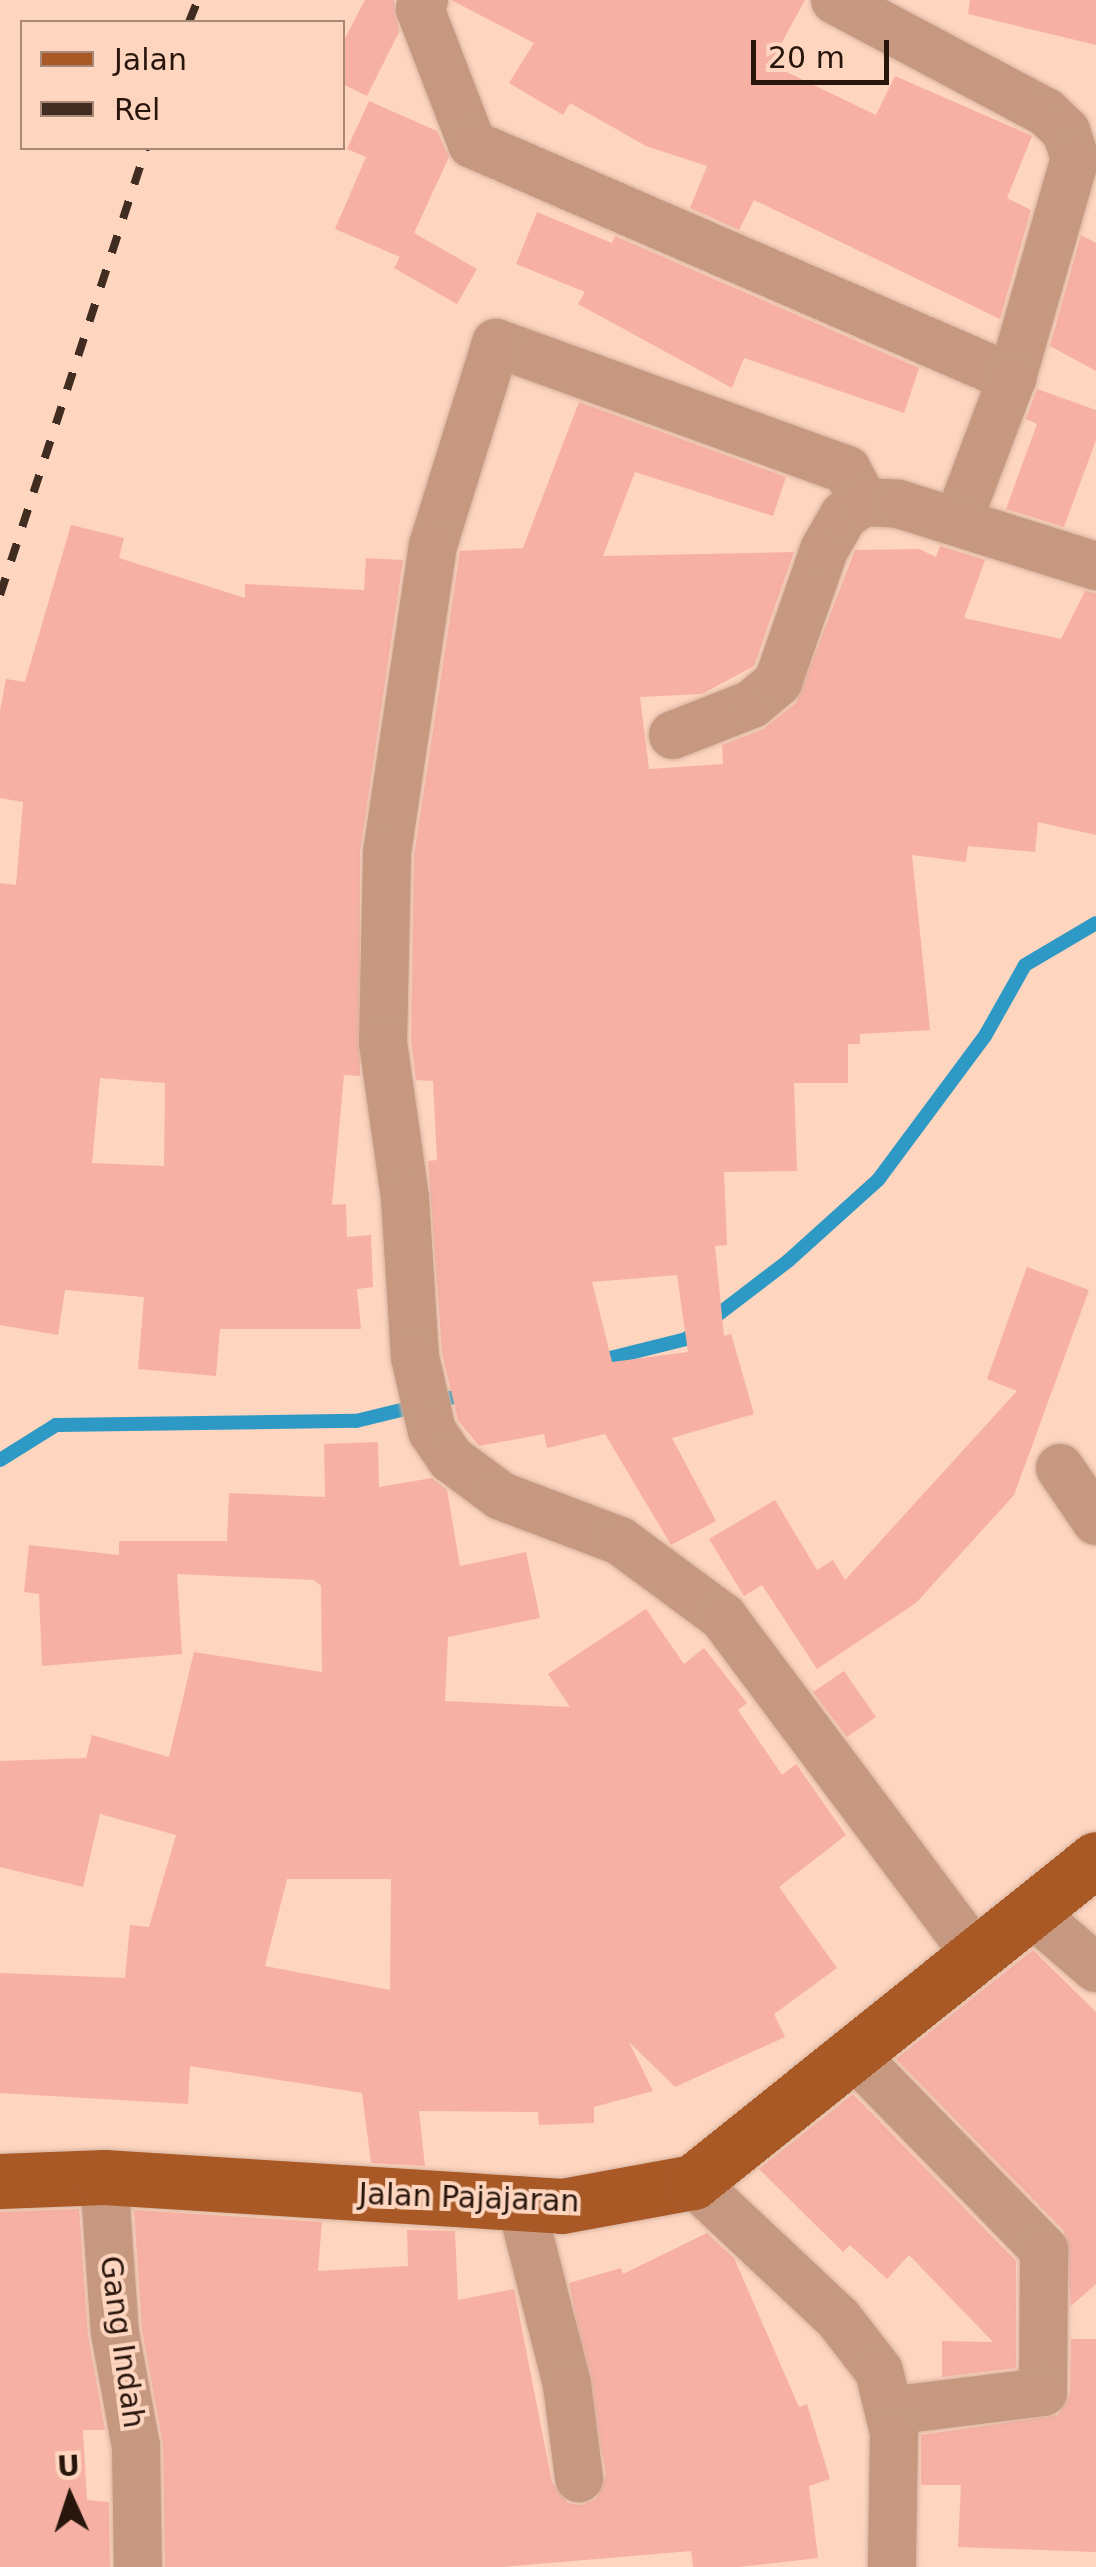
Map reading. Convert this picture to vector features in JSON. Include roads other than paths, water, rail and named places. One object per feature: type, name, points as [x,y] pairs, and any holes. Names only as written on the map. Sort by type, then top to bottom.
[{"type":"main road","name":"Jalan Pajajaran","points":[[9,2178],[104,2177],[594,2202],[693,2182],[1096,1859]]},
{"type":"street","points":[[424,0],[420,9],[472,144],[1012,378]]},
{"type":"street","points":[[835,0],[1001,84],[1066,132],[1074,158],[1012,378],[958,521]]},
{"type":"street","points":[[864,502],[847,470],[496,343],[433,545],[387,854],[382,1043],[405,1198],[415,1357],[432,1431],[451,1459],[500,1496],[620,1541],[723,1618],[975,1954]]},
{"type":"street","points":[[672,735],[752,704],[778,682],[824,550],[844,515],[864,502],[1092,555]]},
{"type":"street","points":[[1060,1468],[1096,1521]]},
{"type":"street","points":[[1031,1912],[1096,1968]]},
{"type":"street","points":[[852,2054],[1044,2250],[1044,2392],[889,2411]]},
{"type":"street","name":"Gang Indah","points":[[104,2177],[114,2333],[136,2446],[138,2567]]},
{"type":"street","points":[[693,2182],[838,2318],[879,2371],[889,2411],[892,2567]]},
{"type":"street","points":[[520,2200],[567,2385],[579,2478]]},
{"type":"waterway","points":[[594,1362],[686,1339],[788,1261],[878,1180],[985,1036],[1025,965],[1096,923]]},
{"type":"waterway","points":[[0,1460],[56,1425],[356,1421],[471,1393]]},
{"type":"railway","points":[[190,20],[198,0]]},
{"type":"railway","points":[[0,595],[145,150]]}]
